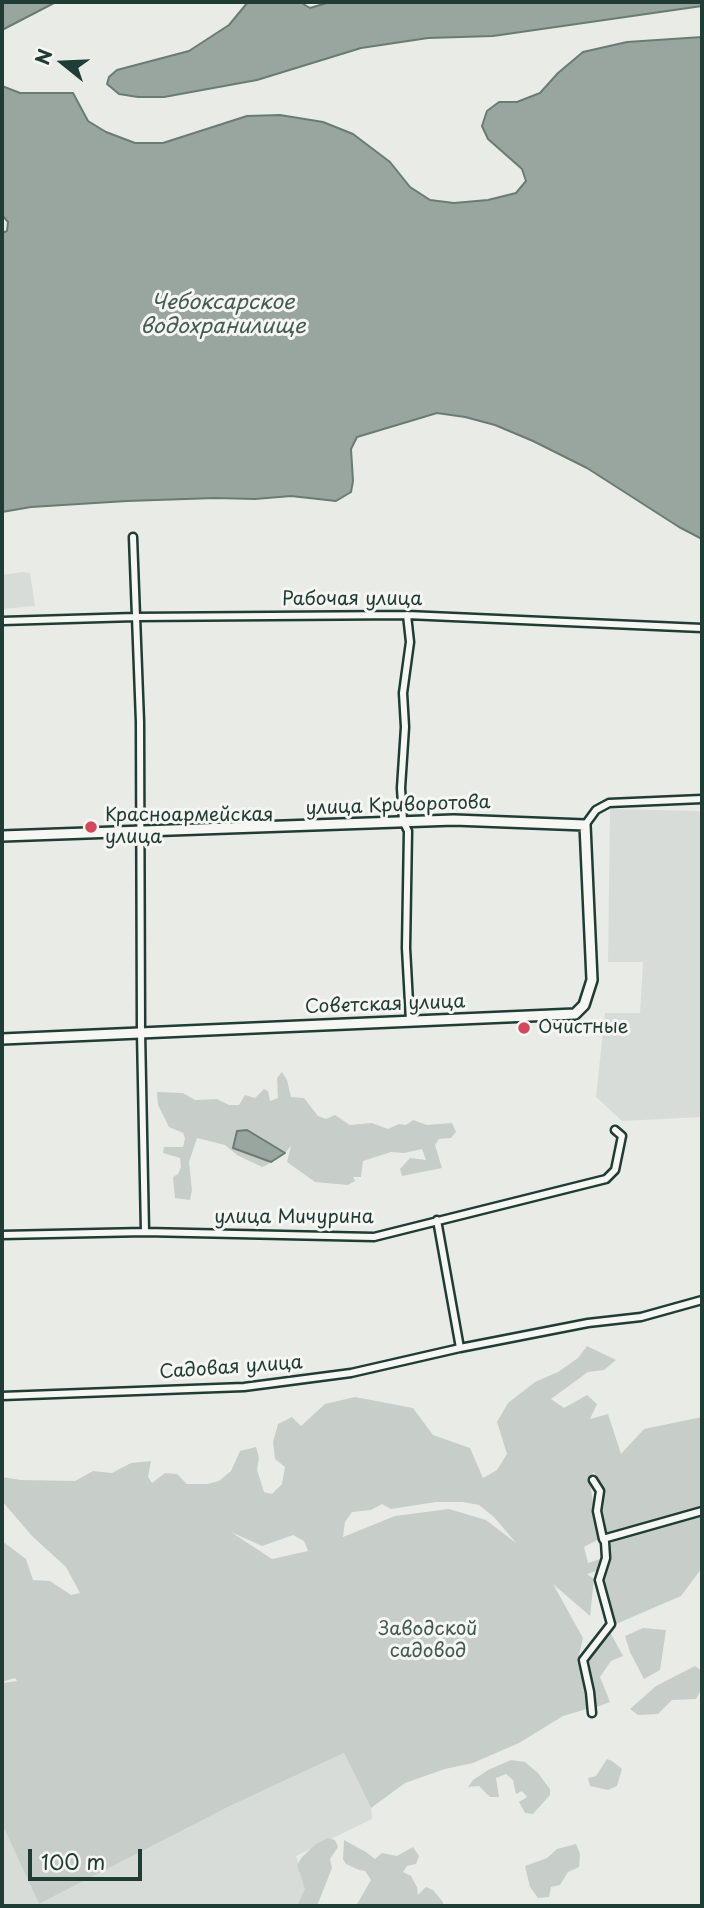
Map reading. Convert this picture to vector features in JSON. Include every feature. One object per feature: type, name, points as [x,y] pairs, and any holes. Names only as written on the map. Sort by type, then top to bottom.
[{"type":"street","points":[[133,537],[140,722],[145,1232]]},
{"type":"street","points":[[407,615],[411,642],[403,693],[405,727],[401,788],[402,821],[408,831],[406,948],[410,1021]]},
{"type":"street","name":"Рабочая улица","points":[[2,621],[407,615],[702,628]]},
{"type":"street","points":[[585,825],[596,810],[609,803],[702,799]]},
{"type":"street","name":"улица Криворотова","points":[[2,836],[140,833],[402,821],[500,820],[585,825]]},
{"type":"street","name":"Советская улица","points":[[2,1039],[575,1014],[584,1005],[592,980],[585,825]]},
{"type":"street","name":"улица Мичурина","points":[[2,1235],[145,1232],[374,1237],[606,1179],[615,1170],[622,1136],[615,1130]]},
{"type":"street","points":[[437,1220],[460,1348]]},
{"type":"street","name":"Садовая улица","points":[[2,1396],[244,1387],[351,1373],[588,1323],[641,1317],[702,1300]]},
{"type":"street","points":[[592,1713],[583,1660],[611,1624],[598,1580],[606,1558],[606,1542],[597,1511],[600,1491],[593,1480]]},
{"type":"street","points":[[603,1539],[702,1511]]},
{"type":"shaded area","points":[[30,573],[35,606],[2,609],[2,575]]},
{"type":"shaded area","points":[[610,809],[702,811],[702,1117],[622,1121],[596,1097],[605,1013],[640,1013],[643,962],[608,962]]},
{"type":"shaded area","points":[[344,1753],[371,1808],[372,1819],[296,1856],[308,1892],[305,1906],[2,1906],[2,1824],[39,1904],[230,1806]]},
{"type":"green space","points":[[282,1072],[291,1097],[304,1098],[318,1116],[326,1119],[335,1115],[350,1125],[372,1123],[388,1129],[399,1124],[406,1125],[413,1120],[427,1125],[452,1123],[456,1132],[451,1138],[439,1139],[435,1145],[442,1168],[402,1176],[400,1169],[410,1158],[426,1160],[422,1149],[404,1153],[391,1152],[363,1161],[361,1177],[353,1177],[355,1181],[348,1185],[315,1182],[287,1162],[291,1146],[285,1153],[247,1130],[252,1156],[268,1161],[269,1164],[262,1167],[237,1155],[225,1145],[197,1138],[189,1162],[192,1190],[190,1200],[175,1198],[173,1177],[181,1167],[180,1158],[163,1153],[164,1147],[183,1147],[185,1138],[183,1133],[169,1127],[158,1105],[157,1092],[183,1093],[195,1100],[217,1099],[229,1105],[239,1105],[245,1095],[255,1098],[264,1089],[268,1091],[270,1101],[278,1098],[277,1078]]},
{"type":"green space","name":"Заводской садовод","points":[[587,1346],[616,1360],[604,1370],[588,1372],[551,1399],[564,1408],[587,1395],[597,1404],[590,1419],[608,1414],[621,1454],[644,1429],[702,1417],[702,1508],[605,1535],[599,1504],[603,1491],[594,1472],[589,1477],[599,1539],[584,1547],[588,1563],[603,1558],[599,1570],[587,1574],[594,1579],[590,1616],[553,1584],[583,1638],[579,1655],[587,1709],[563,1716],[519,1743],[473,1763],[445,1769],[405,1783],[371,1808],[344,1753],[230,1806],[39,1904],[2,1824],[2,1683],[17,1681],[15,1678],[2,1682],[2,1541],[26,1559],[33,1580],[50,1581],[71,1595],[80,1593],[66,1567],[32,1536],[2,1501],[2,1477],[75,1481],[93,1471],[112,1473],[131,1463],[151,1461],[148,1477],[152,1483],[165,1473],[177,1474],[187,1484],[207,1484],[219,1481],[231,1471],[240,1451],[256,1447],[259,1458],[257,1470],[264,1492],[272,1494],[282,1484],[285,1467],[275,1459],[273,1442],[278,1424],[292,1417],[301,1426],[325,1404],[355,1397],[413,1408],[433,1435],[470,1448],[483,1478],[497,1470],[507,1454],[497,1422],[508,1403],[535,1382],[558,1372],[578,1358]],"holes":[[[436,1502],[479,1505],[494,1517],[516,1543],[486,1520],[449,1509],[395,1516],[343,1537],[345,1522],[352,1512],[371,1510],[382,1504],[391,1509]],[[231,1532],[262,1546],[293,1535],[304,1541],[308,1551],[272,1559]]]},
{"type":"green space","points":[[702,1513],[702,1568],[681,1596],[616,1624],[608,1610],[601,1584],[612,1539]]},
{"type":"green space","points":[[643,1628],[666,1630],[660,1670],[644,1679],[625,1636]]},
{"type":"green space","points":[[610,1632],[623,1656],[611,1661],[600,1677],[610,1702],[594,1708],[594,1694],[586,1661]]},
{"type":"green space","points":[[695,1666],[702,1671],[702,1688],[696,1699],[672,1700],[658,1714],[638,1715],[630,1709],[656,1686]]},
{"type":"green space","points":[[607,1759],[622,1769],[617,1786],[608,1790],[590,1786],[588,1778],[596,1776]]},
{"type":"green space","points":[[511,1760],[525,1762],[550,1789],[550,1795],[533,1814],[525,1813],[519,1802],[527,1797],[522,1791],[516,1794],[513,1780],[506,1774],[496,1778],[499,1797],[490,1797],[479,1786],[468,1787],[488,1770]]},
{"type":"green space","points":[[328,1838],[335,1840],[338,1847],[330,1859],[332,1868],[317,1906],[297,1906],[305,1889],[297,1865],[316,1844]]},
{"type":"green space","points":[[344,1840],[375,1859],[382,1853],[397,1856],[413,1847],[419,1856],[416,1864],[407,1866],[403,1872],[411,1876],[418,1895],[426,1887],[433,1890],[443,1902],[443,1906],[356,1906],[371,1880],[365,1871],[346,1864],[343,1859]]},
{"type":"green space","points":[[576,1844],[580,1854],[579,1867],[568,1872],[560,1885],[551,1887],[549,1897],[538,1898],[530,1887],[525,1866],[547,1858],[557,1849]]},
{"type":"water","points":[[2,2],[56,2],[2,30]]},
{"type":"water","points":[[248,2],[300,2],[310,8],[330,2],[702,2],[702,6],[493,36],[428,38],[361,48],[257,80],[164,97],[119,94],[107,84],[109,77],[117,70],[189,51],[229,25]]},
{"type":"water","name":"Чебоксарское водохранилище","points":[[702,37],[702,539],[587,468],[533,441],[495,425],[437,413],[357,437],[351,449],[351,492],[336,501],[291,496],[215,498],[31,507],[2,512],[2,233],[7,231],[8,222],[2,215],[2,86],[20,93],[73,93],[88,121],[106,132],[135,143],[163,143],[247,116],[280,115],[323,122],[353,134],[390,162],[410,187],[430,200],[454,203],[488,200],[516,193],[526,181],[522,169],[488,139],[482,126],[487,111],[499,102],[517,102],[540,93],[583,52],[627,42]]},
{"type":"water","points":[[247,1130],[285,1153],[271,1162],[233,1148],[237,1131]]},
{"type":"place","name":"Красноармейская улица","points":[[91,827]]},
{"type":"place","name":"Очистные","points":[[524,1028]]}]
